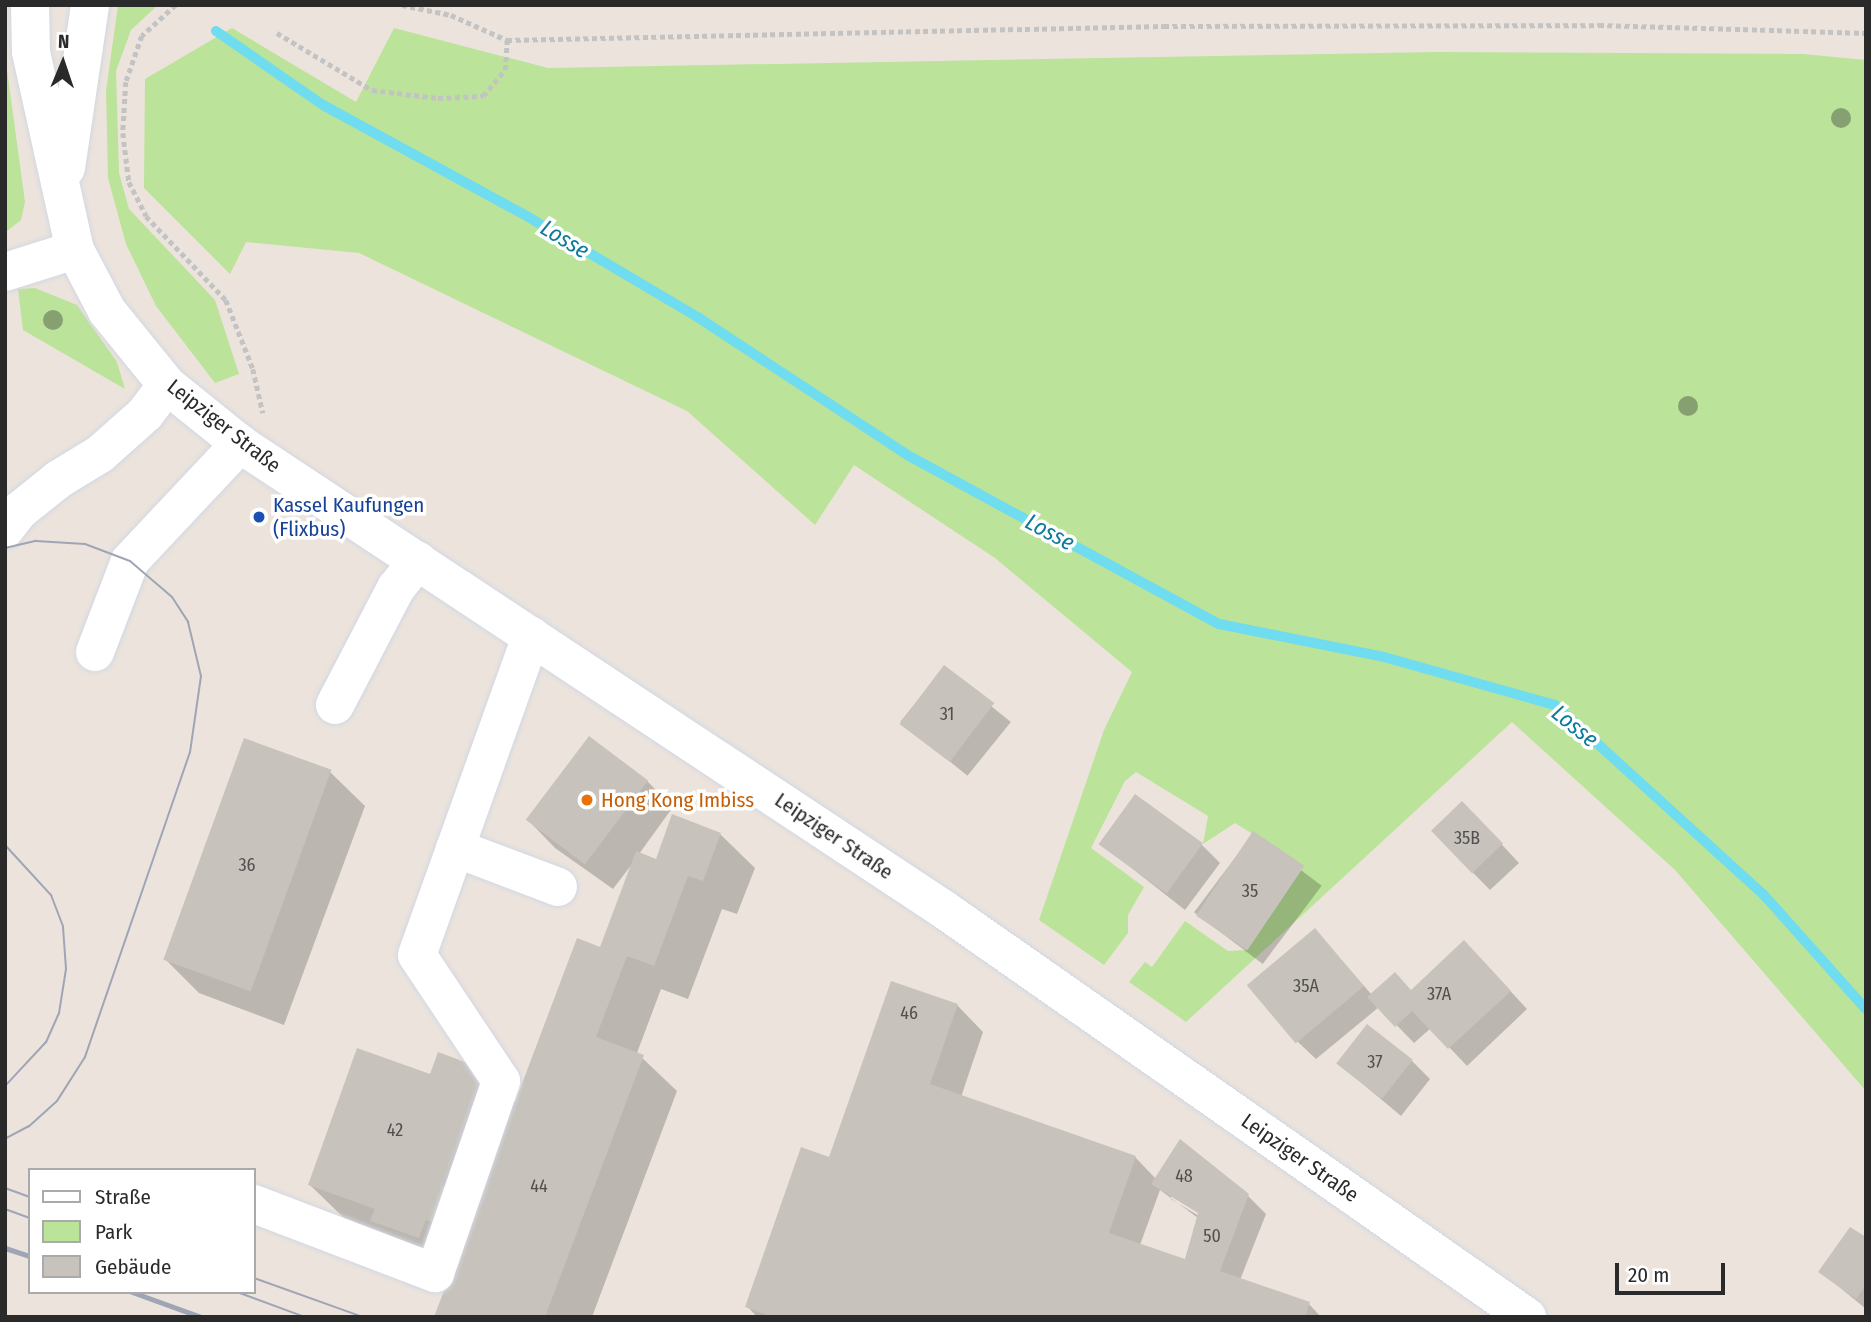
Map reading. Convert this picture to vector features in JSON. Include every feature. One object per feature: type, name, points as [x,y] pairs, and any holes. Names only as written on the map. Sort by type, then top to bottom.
[{"type":"street","name":"Leipziger Straße","points":[[30,5],[31,52],[75,250],[107,311],[167,385],[240,444],[946,911],[1527,1317]]},
{"type":"street","name":"Leipziger Straße","points":[[63,187],[90,5]]},
{"type":"street","points":[[5,8],[31,52]]},
{"type":"street","points":[[5,272],[75,250]]},
{"type":"street","points":[[5,529],[29,503],[118,438],[167,385]]},
{"type":"street","points":[[94,652],[130,561],[240,444]]},
{"type":"street","points":[[335,705],[396,588],[418,561]]},
{"type":"street","points":[[256,1205],[435,1273],[501,1081],[417,956],[531,636]]},
{"type":"street","points":[[455,848],[558,887]]},
{"type":"path","points":[[176,5],[142,36],[126,82],[123,133],[129,182],[146,216],[226,300],[253,369],[263,414]]},
{"type":"path","points":[[402,5],[451,15],[507,40],[1178,26],[1600,25],[1866,33]]},
{"type":"path","points":[[277,33],[372,90],[438,98],[483,96],[505,70],[507,40]]},
{"type":"green space","points":[[118,5],[158,5],[131,30],[116,71],[119,173],[129,209],[215,300],[239,374],[215,383],[156,306],[126,244],[108,178],[106,91]]},
{"type":"green space","points":[[232,28],[356,102],[394,28],[548,68],[1436,52],[1803,54],[1866,60],[1866,1091],[1675,870],[1512,722],[1186,1022],[1129,982],[1145,962],[1152,967],[1185,921],[1228,951],[1246,950],[1304,866],[1235,823],[1203,844],[1208,816],[1136,772],[1125,781],[1091,848],[1144,887],[1128,915],[1128,933],[1104,965],[1039,920],[1104,730],[1132,672],[995,558],[854,465],[815,525],[687,411],[359,253],[246,242],[230,274],[144,188],[145,79]]},
{"type":"green space","points":[[5,55],[25,202],[21,220],[7,231]]},
{"type":"green space","points":[[35,288],[77,305],[117,362],[125,389],[23,330],[18,289]]},
{"type":"building","points":[[944,665],[994,703],[950,762],[899,724]]},
{"type":"building","name":"Hong Kong Imbiss","points":[[589,736],[648,781],[585,864],[526,820]]},
{"type":"building","points":[[244,738],[331,770],[251,992],[163,960]]},
{"type":"building","points":[[1135,794],[1203,843],[1167,894],[1099,844]]},
{"type":"building","points":[[1462,801],[1503,843],[1472,873],[1431,831]]},
{"type":"building","points":[[672,814],[721,833],[703,881],[688,876],[654,966],[627,956],[596,1037],[644,1055],[545,1317],[434,1317],[577,938],[600,947],[636,851],[656,859]]},
{"type":"building","points":[[1253,831],[1304,866],[1247,950],[1196,916]]},
{"type":"building","points":[[1315,928],[1364,986],[1296,1043],[1247,985]]},
{"type":"building","points":[[1464,940],[1511,991],[1448,1049],[1412,1011],[1395,1027],[1367,997],[1395,972],[1411,990]]},
{"type":"building","points":[[891,981],[958,1004],[930,1084],[1136,1156],[1109,1233],[1185,1259],[1198,1213],[1151,1184],[1180,1139],[1249,1194],[1220,1271],[1310,1302],[1305,1317],[773,1317],[745,1307],[801,1147],[829,1157]]},
{"type":"building","points":[[1367,1024],[1413,1060],[1382,1099],[1336,1063]]},
{"type":"building","points":[[357,1048],[430,1074],[438,1052],[484,1069],[442,1186],[457,1191],[444,1226],[426,1220],[419,1238],[370,1221],[375,1209],[308,1185]]},
{"type":"building","points":[[1850,1227],[1866,1237],[1866,1285],[1856,1299],[1818,1272]]},
{"type":"waterway","name":"Losse","points":[[216,31],[323,105],[530,218],[699,318],[911,457],[1219,624],[1384,657],[1555,705],[1763,894],[1866,1009]]},
{"type":"tram line","points":[[5,548],[36,541],[85,544],[130,561],[172,597],[188,622],[201,676],[190,752],[85,1057],[57,1101],[29,1126],[5,1139]]},
{"type":"tram line","points":[[5,845],[51,895],[63,927],[66,969],[59,1013],[46,1042],[5,1086]]},
{"type":"tram line","points":[[5,1188],[28,1196]]},
{"type":"tram line","points":[[5,1209],[28,1217]]},
{"type":"tram line","points":[[256,1279],[363,1317]]},
{"type":"tram line","points":[[242,1294],[305,1317]]},
{"type":"railway","points":[[5,1248],[28,1255]]},
{"type":"railway","points":[[138,1294],[201,1317]]},
{"type":"place","name":"Kassel Kaufungen (Flixbus)","points":[[259,517]]},
{"type":"place","name":"Hong Kong Imbiss","points":[[587,800]]}]
